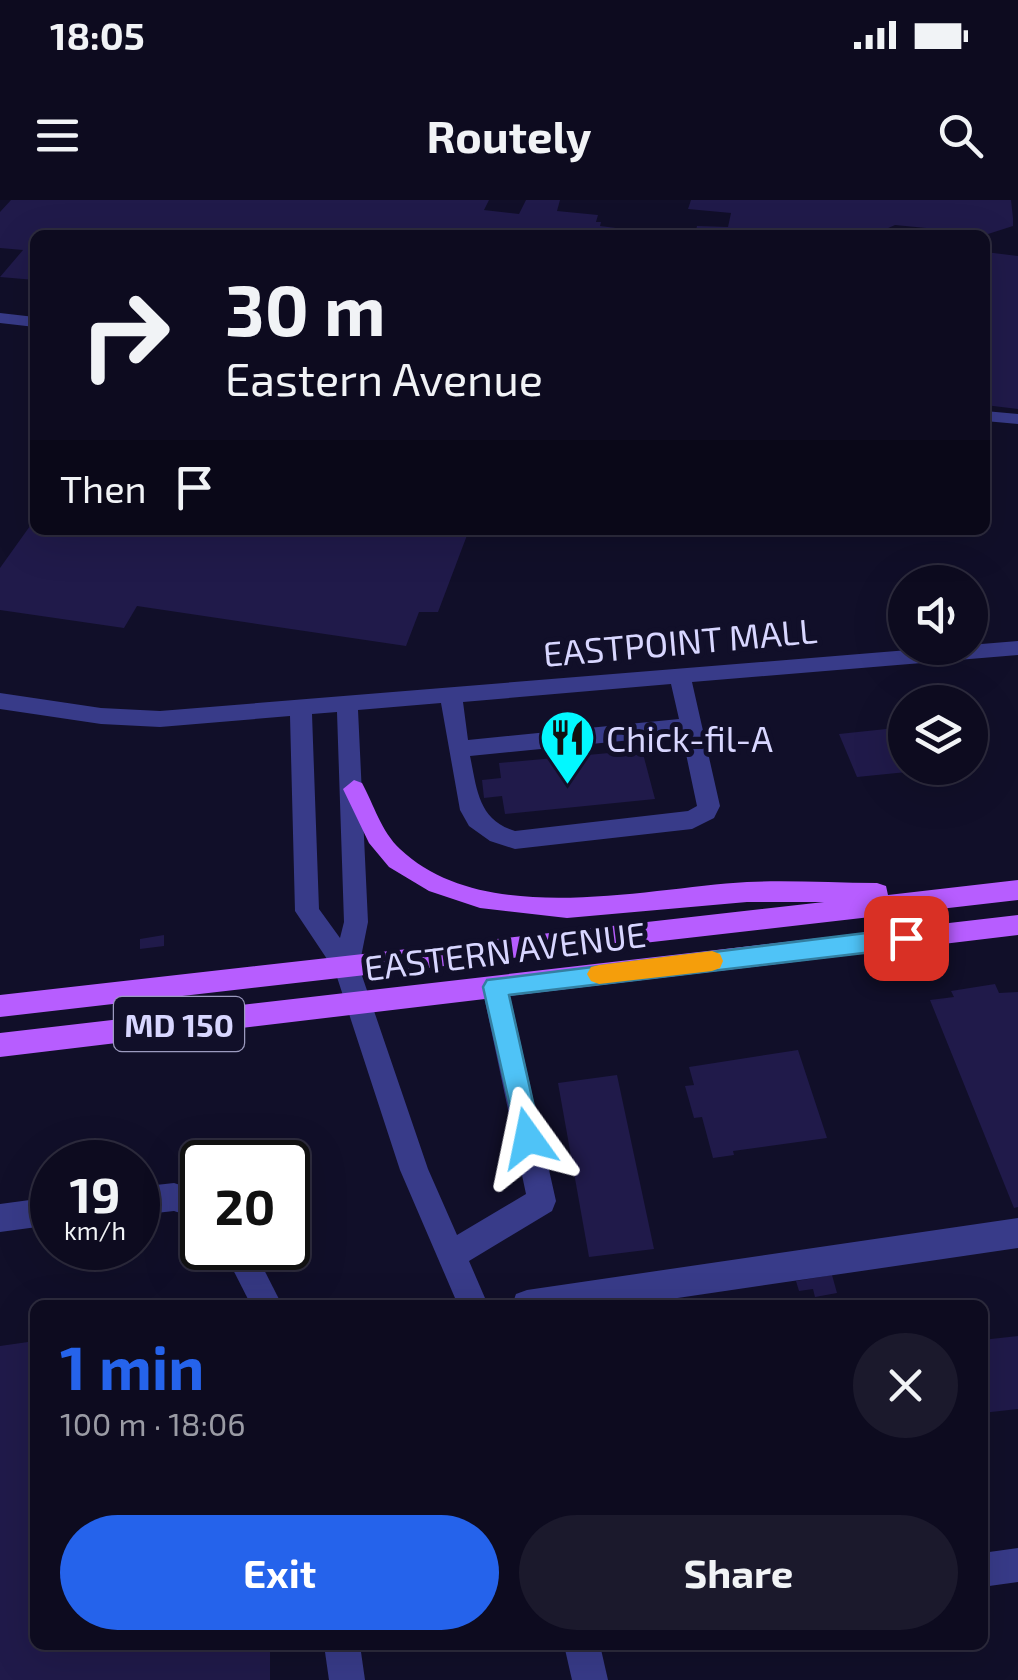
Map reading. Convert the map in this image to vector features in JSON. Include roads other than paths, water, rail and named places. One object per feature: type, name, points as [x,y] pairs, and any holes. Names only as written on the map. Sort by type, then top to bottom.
[{"type":"main road","points":[[354,788],[373,829],[394,858],[450,890],[521,908],[557,911],[748,892],[982,894]]},
{"type":"main road","name":"EASTERN AVENUE","points":[[0,1006],[1018,890]]},
{"type":"main road","name":"EASTERN AVENUE","points":[[0,1045],[1018,925]]},
{"type":"street","points":[[0,318],[30,321]]},
{"type":"street","points":[[990,416],[1018,419]]},
{"type":"street","name":"EASTPOINT MALL","points":[[0,701],[131,718],[300,708],[1018,648]]},
{"type":"street","points":[[450,694],[472,816],[495,836],[515,840],[700,818],[706,812],[709,798],[680,677]]},
{"type":"street","points":[[346,966],[356,922],[348,704]]},
{"type":"street","points":[[300,708],[306,911],[346,966],[407,1152],[471,1300]]},
{"type":"street","points":[[458,749],[691,726]]},
{"type":"street","points":[[452,1254],[542,1201],[495,987]]},
{"type":"street","points":[[0,1218],[30,1215]]},
{"type":"street","points":[[561,1300],[1018,1233]]},
{"type":"street","points":[[249,1270],[264,1300]]},
{"type":"street","points":[[988,1569],[1018,1565]]},
{"type":"street","points":[[343,1650],[348,1680]]},
{"type":"street","points":[[583,1650],[590,1680]]},
{"type":"place","name":"Chick-fil-A","points":[[567,787]]}]
